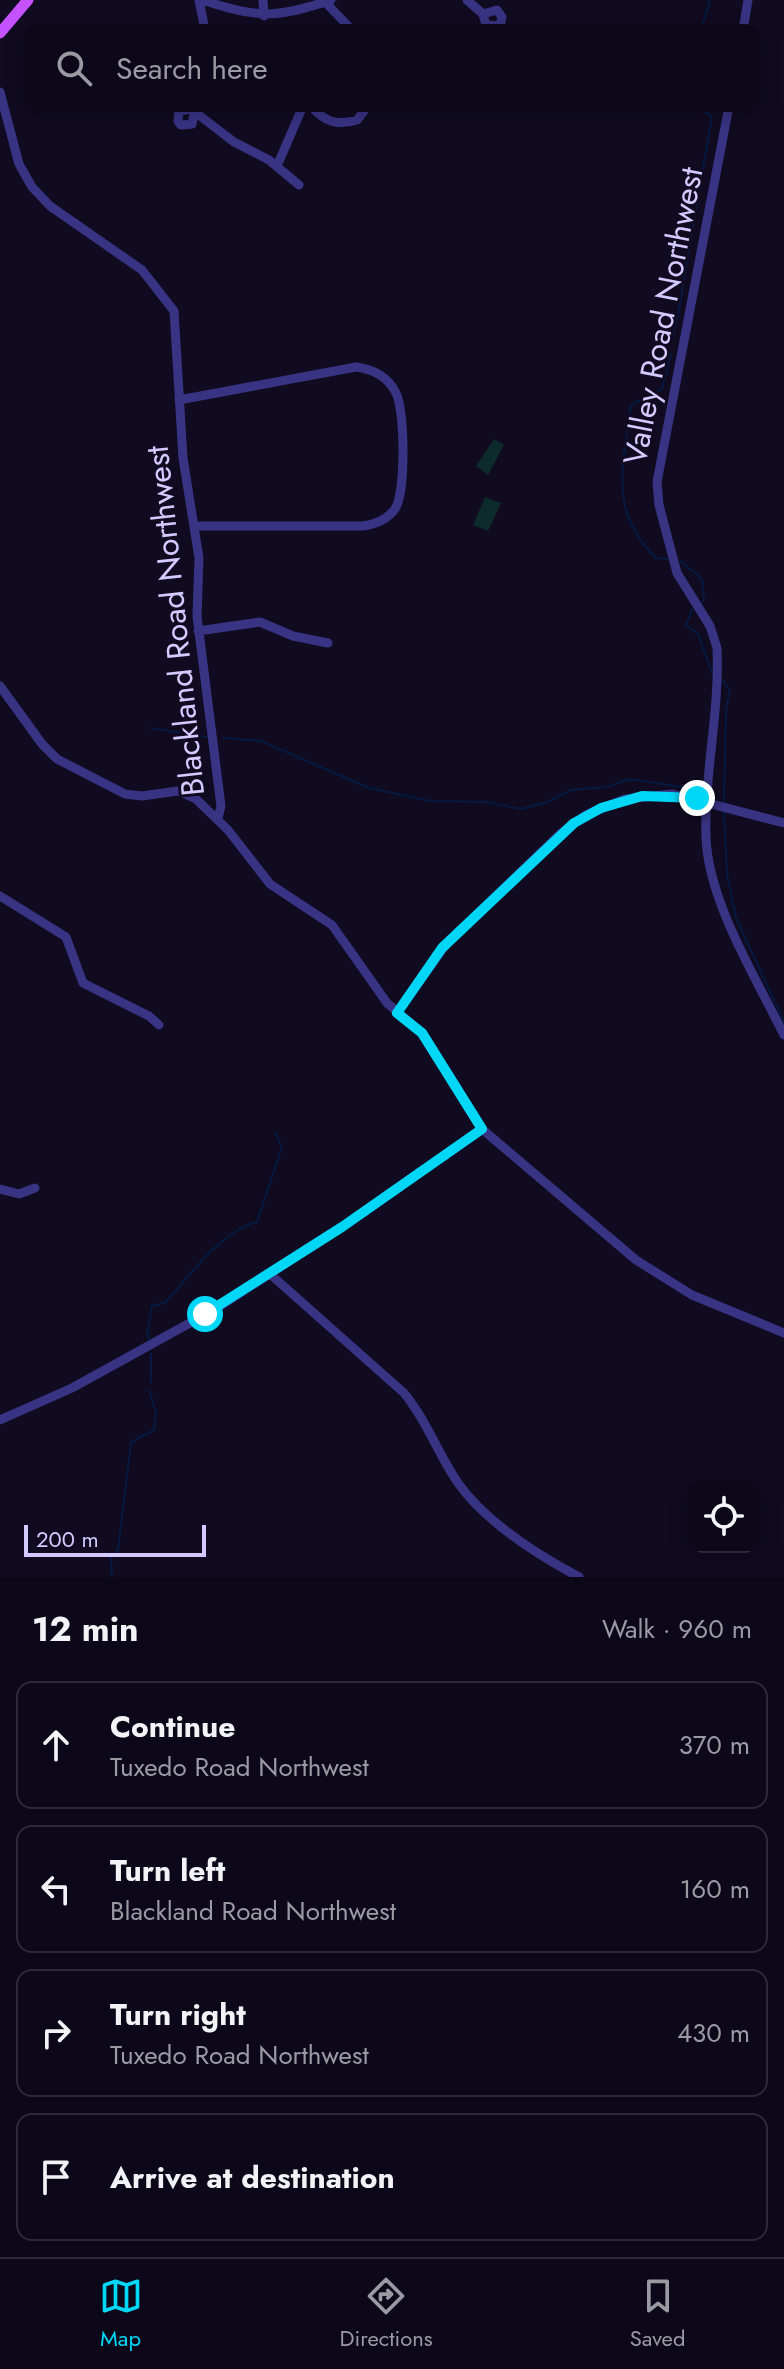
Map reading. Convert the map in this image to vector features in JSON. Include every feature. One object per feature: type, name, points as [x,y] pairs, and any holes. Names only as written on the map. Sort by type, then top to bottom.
[{"type":"main road","points":[[0,33],[28,0]]},
{"type":"street","points":[[204,24],[201,0],[240,13],[264,16],[289,14],[328,1],[347,24]]},
{"type":"street","points":[[263,0],[264,16]]},
{"type":"street","points":[[467,0],[483,14]]},
{"type":"street","points":[[744,24],[748,0]]},
{"type":"street","name":"Blackland Road Northwest","points":[[0,92],[16,154],[32,187],[50,206],[142,270],[174,311],[183,458],[199,558],[198,631],[209,691],[221,806],[218,818],[270,884],[332,925],[397,1013],[422,1033],[482,1129],[656,1275],[692,1295],[784,1333]]},
{"type":"street","points":[[277,166],[300,112]]},
{"type":"street","points":[[316,112],[339,124],[357,120],[363,112]]},
{"type":"street","name":"Valley Road Northwest","points":[[728,112],[657,482],[659,505],[677,573],[710,626],[717,648],[712,803],[707,846],[714,881],[745,956],[784,1035]]},
{"type":"street","points":[[194,114],[277,166],[299,185]]},
{"type":"street","points":[[179,400],[356,367],[372,371],[385,379],[400,406],[401,492],[395,508],[382,521],[363,526],[195,526]]},
{"type":"street","points":[[198,631],[260,622],[293,636],[328,643]]},
{"type":"street","points":[[0,686],[42,744],[57,759],[125,794],[186,793],[218,818]]},
{"type":"street","points":[[397,1013],[442,948],[574,823],[601,808],[642,796],[673,794],[784,822]]},
{"type":"street","points":[[0,896],[66,937],[83,983],[149,1016],[159,1025]]},
{"type":"street","points":[[0,1420],[36,1407],[109,1369],[270,1274],[482,1129]]},
{"type":"street","points":[[0,1189],[19,1194],[35,1188]]},
{"type":"street","points":[[270,1274],[404,1393],[420,1413],[455,1478],[471,1498],[534,1551],[579,1577]]},
{"type":"green space","points":[[494,439],[504,445],[488,475],[476,466]]},
{"type":"green space","points":[[485,497],[501,503],[488,531],[473,525]]},
{"type":"waterway","points":[[703,24],[710,0]]},
{"type":"waterway","points":[[668,559],[656,558],[631,523],[622,487],[623,468],[631,405],[662,389],[671,354],[662,349],[665,341],[672,339],[678,315],[712,116],[704,112]]},
{"type":"waterway","points":[[681,562],[702,579],[704,600],[700,603]]},
{"type":"waterway","points":[[692,609],[686,625],[698,634],[712,673]]},
{"type":"waterway","points":[[722,680],[730,690],[726,709],[724,805]]},
{"type":"waterway","points":[[150,728],[208,737]]},
{"type":"waterway","points":[[223,738],[261,741],[369,788],[431,801],[486,802],[521,809],[547,802],[571,790],[607,787],[629,779],[695,789]]},
{"type":"waterway","points":[[724,812],[727,874],[736,918],[784,1022]]},
{"type":"waterway","points":[[150,1340],[147,1335],[152,1306],[165,1303],[218,1244],[257,1222],[282,1147],[275,1132]]},
{"type":"waterway","points":[[151,1353],[151,1382]]},
{"type":"waterway","points":[[112,1577],[111,1556],[118,1550],[131,1442],[154,1430],[156,1413],[149,1390]]},
{"type":"route","points":[[205,1314],[342,1227],[482,1129],[422,1033],[397,1013],[442,948],[560,834],[586,815],[625,799],[642,796],[673,794],[697,798]]}]
